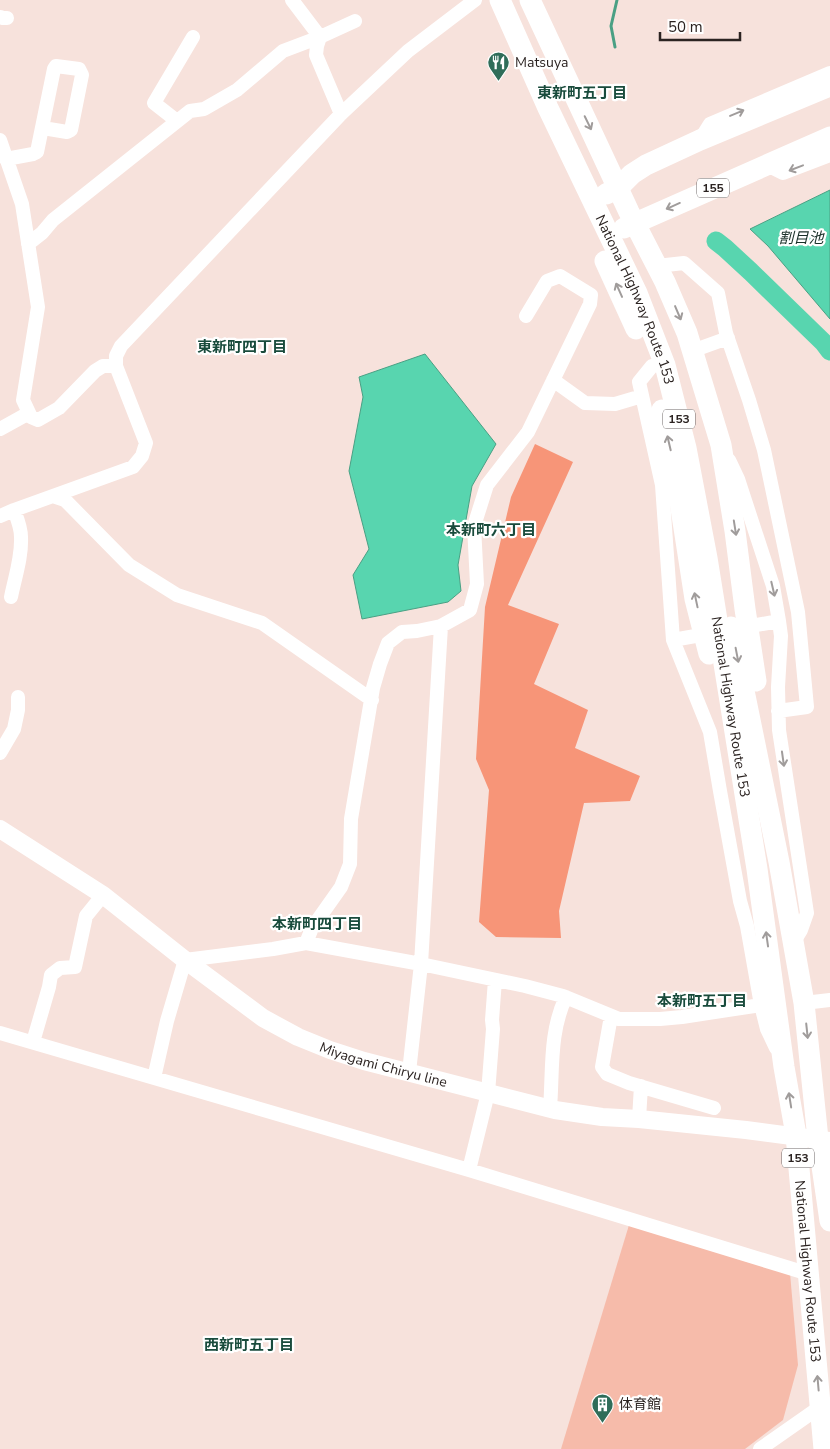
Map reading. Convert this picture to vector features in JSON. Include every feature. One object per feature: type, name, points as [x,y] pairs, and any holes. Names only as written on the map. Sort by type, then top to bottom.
[{"type":"highway","name":"153","points":[[487,0],[652,366],[679,491],[695,599],[724,710],[745,839],[757,869]]},
{"type":"highway","name":"National Highway Route 153","points":[[500,0],[548,108],[637,293],[665,365],[686,448],[757,869],[784,1067],[796,1135],[824,1449]]},
{"type":"highway","points":[[510,0],[517,66]]},
{"type":"highway","name":"National Highway Route 153","points":[[514,0],[563,110],[649,289],[678,362],[712,509],[728,610],[779,862],[804,1003],[824,1140],[830,1221]]},
{"type":"highway","name":"153","points":[[530,0],[687,333],[721,445],[736,531],[745,609],[781,844],[779,862]]},
{"type":"highway","points":[[580,204],[618,188],[632,174],[646,165],[700,140],[830,86]]},
{"type":"highway","name":"155","points":[[597,241],[830,137]]},
{"type":"highway","points":[[603,154],[614,163],[633,166],[646,165]]},
{"type":"main road","name":"Miyagami Chiryu line","points":[[0,830],[103,895],[185,960],[263,1018],[298,1037],[330,1050],[364,1061],[550,1108],[602,1117],[639,1118],[796,1135],[824,1140]]},
{"type":"street","points":[[292,0],[320,37]]},
{"type":"street","points":[[0,516],[133,467],[142,456],[146,443],[116,366],[116,356],[121,346],[341,114],[408,51],[475,0]]},
{"type":"street","points":[[28,244],[42,234],[53,220],[190,111],[204,109],[237,90],[283,51],[355,21]]},
{"type":"street","points":[[177,121],[154,104],[193,37]]},
{"type":"street","points":[[320,37],[316,55],[341,114]]},
{"type":"street","points":[[6,159],[37,152],[56,66],[79,69],[82,76],[71,130],[67,132],[43,128]]},
{"type":"street","points":[[700,140],[710,124],[830,73]]},
{"type":"street","points":[[0,140],[22,204],[38,307],[23,400],[31,417],[38,420],[58,408],[94,371],[102,366],[116,366]]},
{"type":"street","points":[[762,168],[773,168],[783,173],[830,155]]},
{"type":"street","points":[[657,266],[684,263],[718,293],[728,338],[764,450],[798,612],[807,706],[778,711]]},
{"type":"street","points":[[306,943],[312,928],[341,887],[350,864],[351,819],[372,700],[380,664],[388,643],[402,632],[441,626],[470,610],[477,584],[474,526],[487,485],[528,432],[590,304],[591,295],[560,276],[547,281],[526,316]]},
{"type":"street","points":[[692,351],[728,338]]},
{"type":"street","points":[[652,366],[639,382],[662,485],[673,640],[710,732],[740,901],[747,926],[761,1004],[767,1029],[784,1067]]},
{"type":"street","points":[[553,380],[586,403],[615,404],[642,396]]},
{"type":"street","points":[[0,429],[29,413]]},
{"type":"street","points":[[721,445],[738,479],[773,586],[779,621],[781,636],[778,711],[782,756],[807,913],[801,930],[793,943]]},
{"type":"street","points":[[53,496],[65,500],[129,566],[177,595],[262,623],[372,700]]},
{"type":"street","points":[[12,597],[22,536],[14,510]]},
{"type":"street","points":[[673,640],[779,621]]},
{"type":"street","points":[[409,1072],[421,964],[441,626]]},
{"type":"street","points":[[0,753],[14,729],[18,710],[18,697]]},
{"type":"street","points":[[33,1042],[51,975],[60,968],[75,967],[86,916],[103,895]]},
{"type":"street","points":[[154,1078],[167,1022],[185,960],[306,943],[421,964],[525,986],[566,997],[619,1019],[682,1017],[761,1004]]},
{"type":"street","points":[[469,1170],[488,1092],[495,980]]},
{"type":"street","points":[[550,1108],[554,1036],[559,1013],[566,997]]},
{"type":"street","points":[[804,1003],[830,1000]]},
{"type":"street","points":[[611,1016],[602,1067],[607,1074],[629,1083],[714,1108]]},
{"type":"street","points":[[0,1032],[469,1170],[809,1274]]},
{"type":"street","points":[[639,1118],[641,1086]]},
{"type":"street","points":[[760,1449],[820,1407]]},
{"type":"shaded area","points":[[535,444],[573,462],[508,605],[559,624],[534,684],[588,710],[575,748],[640,776],[630,801],[584,803],[559,911],[561,938],[496,937],[479,922],[489,790],[476,759],[485,607],[511,497]]},
{"type":"shaded area","points":[[629,1225],[790,1273],[798,1365],[783,1420],[745,1449],[561,1449]]},
{"type":"water","name":"割目池","points":[[830,190],[830,319],[768,246],[750,229]]},
{"type":"water","points":[[425,354],[496,444],[472,486],[458,565],[461,591],[448,602],[362,619],[353,575],[369,549],[349,471],[363,397],[359,377]]},
{"type":"waterway","points":[[615,47],[611,26],[617,0]]},
{"type":"waterway","name":"割目池","points":[[713,236],[716,241]]},
{"type":"waterway","name":"割目池","points":[[716,241],[751,272],[830,351]]},
{"type":"place","name":"Matsuya","points":[[499,81]]},
{"type":"place","name":"体育館","points":[[603,1423]]},
{"type":"district","name":"東新町五丁目","points":[[582,93]]},
{"type":"district","name":"東新町四丁目","points":[[242,347]]},
{"type":"district","name":"本新町六丁目","points":[[491,530]]},
{"type":"district","name":"本新町四丁目","points":[[317,924]]},
{"type":"district","name":"本新町五丁目","points":[[702,1001]]},
{"type":"district","name":"西新町五丁目","points":[[249,1345]]}]
